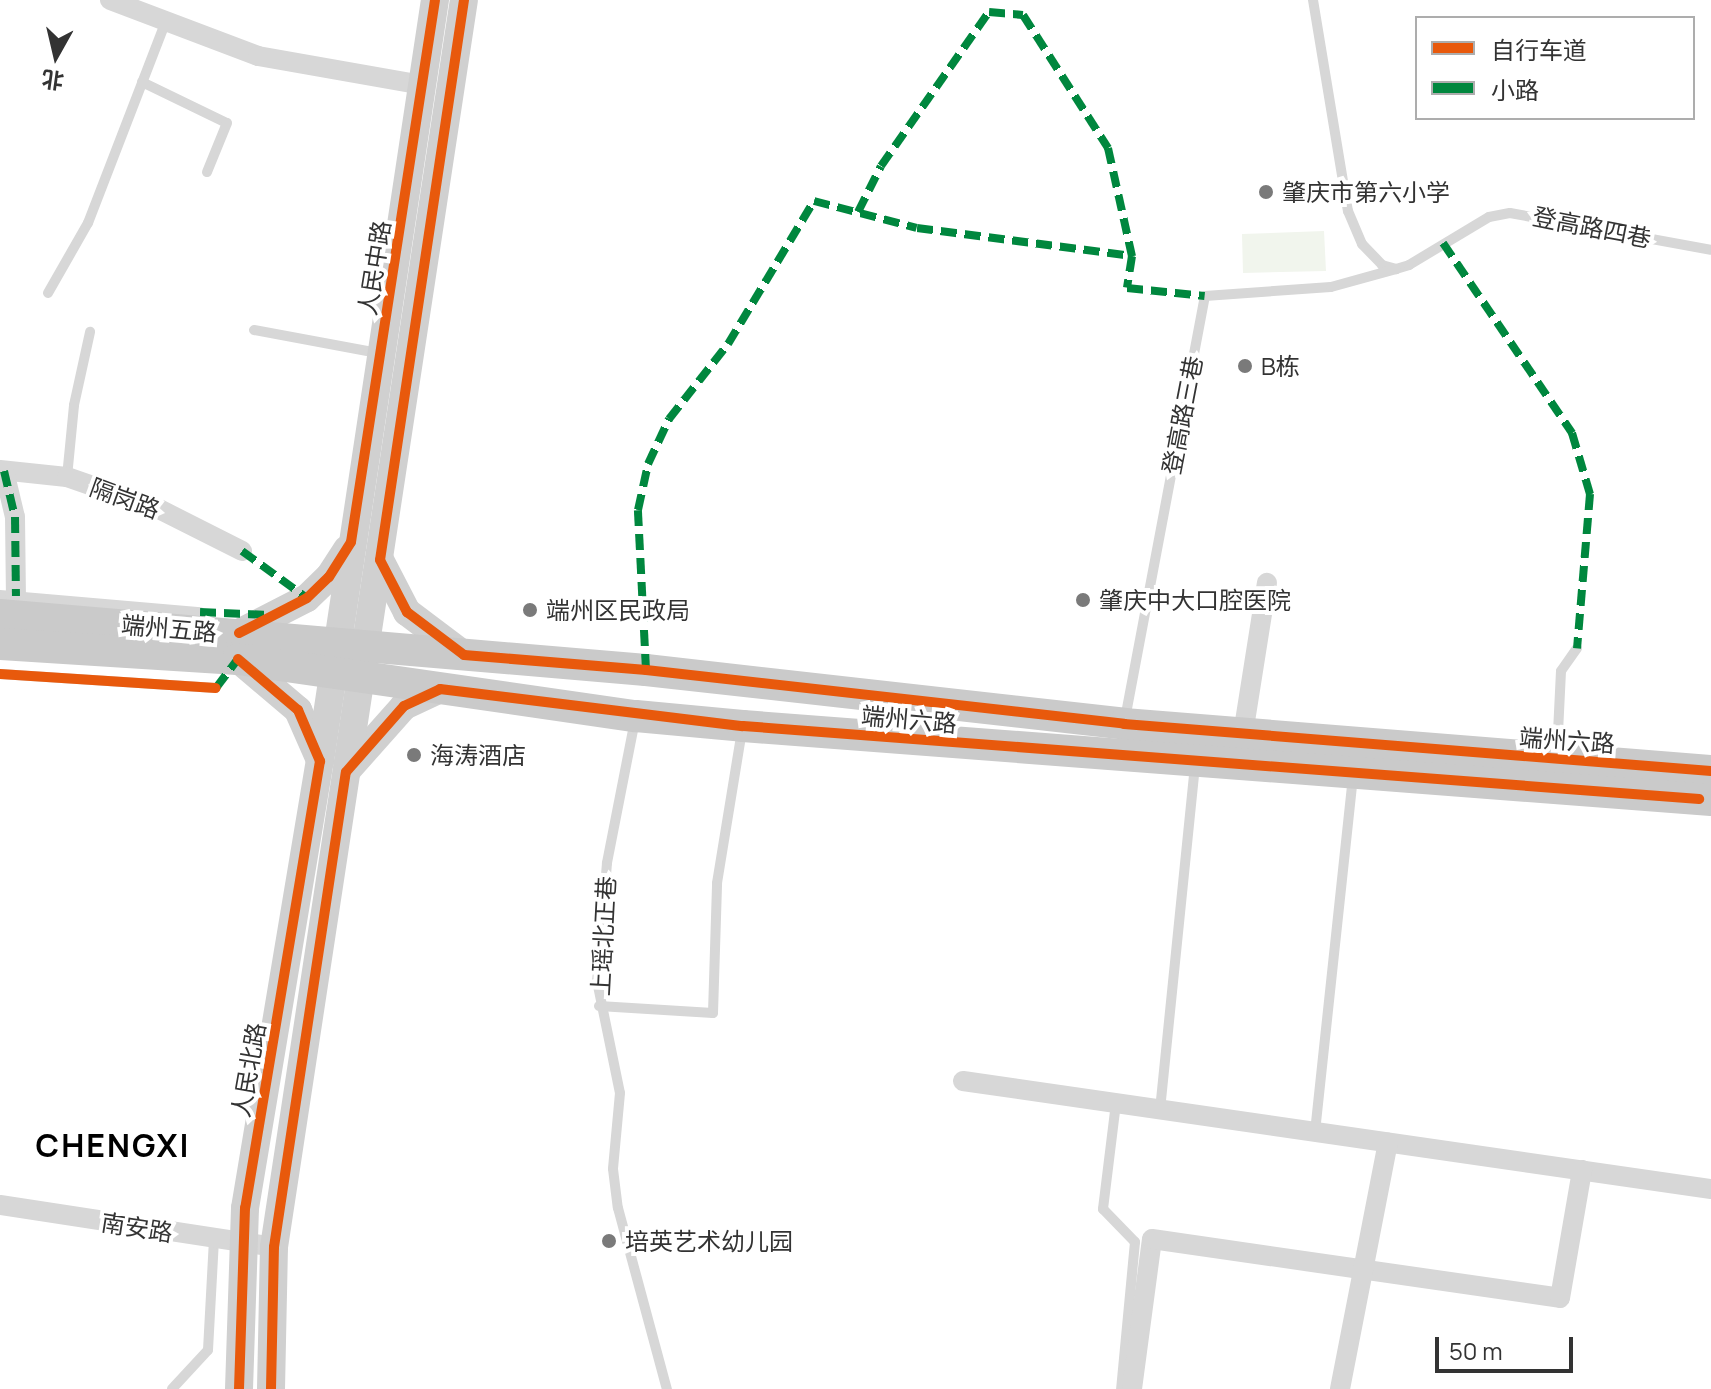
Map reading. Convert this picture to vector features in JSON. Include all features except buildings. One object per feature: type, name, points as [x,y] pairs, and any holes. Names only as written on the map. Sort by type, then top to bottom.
[{"type":"main road","name":"人民中路","points":[[349,660],[351,542],[435,0]]},
{"type":"main road","name":"人民中路","points":[[349,660],[380,560],[464,0]]},
{"type":"main road","points":[[351,542],[329,577],[307,598],[239,646],[335,754],[404,706],[440,689]]},
{"type":"main road","points":[[380,560],[407,612],[464,655]]},
{"type":"main road","name":"端州五路","points":[[5,602],[239,646],[349,660]]},
{"type":"main road","name":"端州五路","points":[[0,644],[239,646]]},
{"type":"main road","name":"端州六路","points":[[349,660],[464,655],[646,670],[1124,724],[1557,759],[1708,794]]},
{"type":"main road","name":"端州六路","points":[[349,660],[440,689],[636,716],[1354,774],[1708,794]]},
{"type":"main road","name":"人民北路","points":[[271,1389],[274,1247],[349,660]]},
{"type":"main road","name":"人民北路","points":[[239,1389],[243,1244],[335,754]]},
{"type":"street","points":[[110,0],[258,56],[422,85]]},
{"type":"street","points":[[2,470],[15,517],[5,602]]},
{"type":"street","name":"隔岗路","points":[[2,470],[67,477],[159,509],[242,551]]},
{"type":"street","points":[[1243,734],[1267,583]]},
{"type":"street","points":[[963,1081],[1711,1189]]},
{"type":"street","points":[[1340,1389],[1388,1143]]},
{"type":"street","points":[[1132,1389],[1152,1239],[1363,1267],[1560,1298],[1582,1170]]},
{"type":"street","name":"南安路","points":[[0,1205],[274,1247]]},
{"type":"lane","points":[[1313,0],[1348,211],[1362,244],[1382,265],[1396,269]]},
{"type":"lane","points":[[48,293],[88,223],[165,23]]},
{"type":"lane","points":[[142,82],[227,123],[207,172]]},
{"type":"lane","name":"登高路四巷","points":[[1396,269],[1489,217],[1510,213],[1711,250]]},
{"type":"lane","name":"登高路三巷","points":[[1124,724],[1205,296],[1331,287],[1396,269]]},
{"type":"lane","points":[[254,330],[380,354]]},
{"type":"lane","points":[[67,477],[74,405],[90,332]]},
{"type":"lane","points":[[5,602],[200,612]]},
{"type":"lane","points":[[1557,759],[1561,671],[1577,648]]},
{"type":"lane","points":[[0,674],[216,688]]},
{"type":"lane","name":"上瑶北正巷","points":[[636,716],[607,863],[599,1006],[620,1093],[613,1169],[618,1208],[667,1389]]},
{"type":"lane","points":[[599,1006],[713,1013],[717,883],[743,726]]},
{"type":"lane","points":[[1160,1110],[1195,761]]},
{"type":"lane","points":[[1315,1132],[1354,774]]},
{"type":"lane","points":[[1116,1103],[1103,1209],[1135,1242],[1121,1389]]},
{"type":"lane","points":[[172,1389],[208,1350],[214,1239]]},
{"type":"shaded area","points":[[1324,231],[1326,271],[1243,273],[1242,234]]},
{"type":"marked path","points":[[858,212],[881,166],[989,12],[1023,15]]},
{"type":"marked path","points":[[1023,15],[1108,148],[1132,256]]},
{"type":"marked path","points":[[646,670],[638,510],[648,464],[669,419],[728,344],[814,201],[917,228],[1132,256],[1127,288],[1205,296]]},
{"type":"marked path","points":[[1443,243],[1572,433],[1590,494],[1577,648]]},
{"type":"marked path","points":[[4,471],[15,517],[16,596]]},
{"type":"marked path","points":[[242,551],[307,598]]},
{"type":"marked path","points":[[200,612],[268,615]]},
{"type":"marked path","points":[[216,688],[238,659]]},
{"type":"cycle path","points":[[239,633],[307,598],[329,577],[351,542],[435,0]]},
{"type":"cycle path","points":[[464,0],[380,560],[407,612],[464,655],[646,670],[1124,724],[1711,771]]},
{"type":"cycle path","points":[[238,659],[298,710],[320,761],[245,1208],[239,1389]]},
{"type":"cycle path","points":[[0,674],[216,688]]},
{"type":"cycle path","points":[[271,1389],[274,1247],[346,772],[404,706],[440,689],[743,726],[1699,799]]},
{"type":"place","name":"肇庆市第六小学","points":[[1266,192]]},
{"type":"place","name":"B栋","points":[[1245,366]]},
{"type":"place","name":"肇庆中大口腔医院","points":[[1083,600]]},
{"type":"place","name":"端州区民政局","points":[[530,610]]},
{"type":"place","name":"海涛酒店","points":[[414,755]]},
{"type":"place","name":"培英艺术幼儿园","points":[[609,1241]]},
{"type":"district","name":"CHENGXI","points":[[113,1145]]}]
